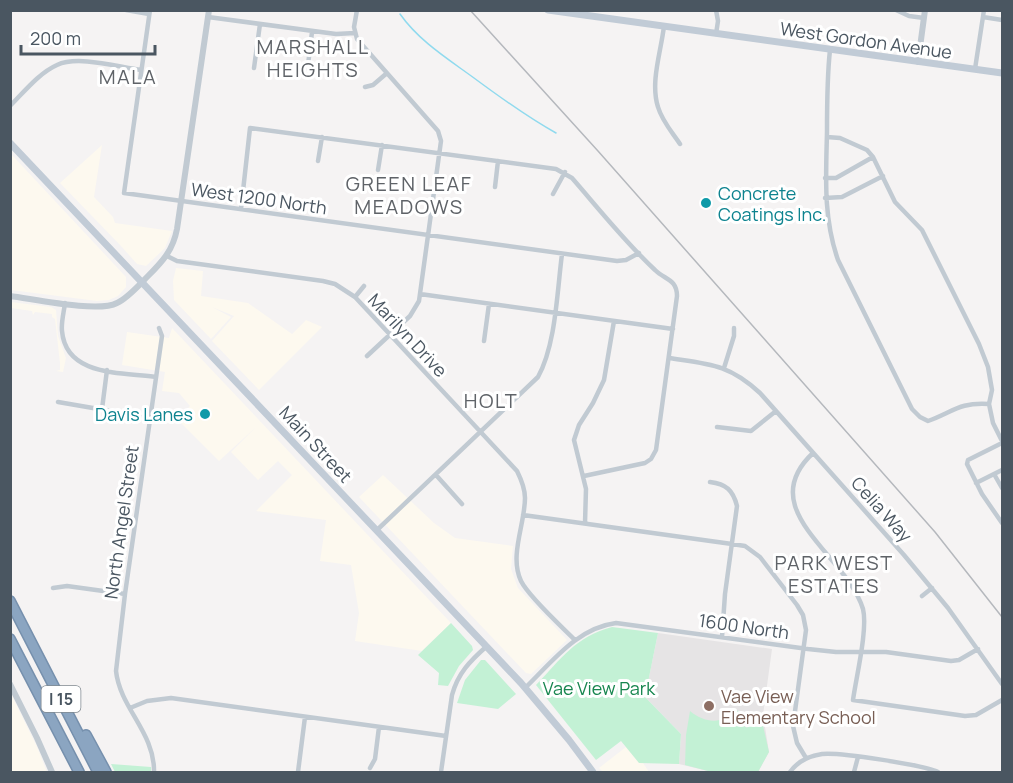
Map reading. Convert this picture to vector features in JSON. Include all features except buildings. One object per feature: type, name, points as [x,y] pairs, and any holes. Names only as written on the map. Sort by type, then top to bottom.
[{"type":"highway","name":"I 15","points":[[10,601],[98,772]]},
{"type":"highway","points":[[24,627],[34,638],[106,772]]},
{"type":"highway","name":"I 15","points":[[10,639],[80,772]]},
{"type":"highway","points":[[65,744],[72,772]]},
{"type":"main road","name":"West Gordon Avenue","points":[[549,11],[1002,73]]},
{"type":"main road","name":"Main Street","points":[[10,142],[487,646],[525,688],[593,772]]},
{"type":"street","points":[[10,106],[55,65],[80,61],[141,70],[149,12],[126,10]]},
{"type":"street","points":[[357,10],[355,33],[361,44],[438,131],[441,141],[416,309],[367,356]]},
{"type":"street","points":[[716,10],[718,21],[716,34]]},
{"type":"street","points":[[896,10],[909,16],[924,18]]},
{"type":"street","points":[[918,62],[925,10]]},
{"type":"street","points":[[975,69],[984,10]]},
{"type":"street","points":[[10,296],[97,307],[113,305],[123,300],[167,256],[175,240],[208,14],[312,32],[342,35],[355,33]]},
{"type":"street","points":[[983,17],[1002,20]]},
{"type":"street","points":[[254,68],[260,24]]},
{"type":"street","points":[[664,26],[656,78],[656,99],[666,124],[680,144]]},
{"type":"street","points":[[310,75],[308,65],[312,32]]},
{"type":"street","points":[[830,50],[825,198],[838,260],[912,409],[920,417],[928,421],[961,406],[989,404]]},
{"type":"street","name":"West 1200 North","points":[[141,70],[124,193],[617,261],[626,260],[639,253]]},
{"type":"street","points":[[365,87],[373,85],[387,73]]},
{"type":"street","points":[[241,209],[250,128],[565,172],[659,274],[673,281],[677,288],[656,450],[651,459],[645,463],[584,476]]},
{"type":"street","points":[[827,136],[859,145],[873,158],[896,202],[922,230],[979,345],[988,367],[992,390],[989,404],[993,423],[1002,442],[968,460],[968,468],[1002,523]]},
{"type":"street","points":[[318,161],[322,137]]},
{"type":"street","points":[[378,170],[382,145]]},
{"type":"street","points":[[825,178],[836,178],[873,158]]},
{"type":"street","points":[[495,187],[498,161]]},
{"type":"street","points":[[553,194],[565,172]]},
{"type":"street","points":[[825,198],[842,197],[883,176]]},
{"type":"street","points":[[377,530],[538,378],[549,348],[562,254]]},
{"type":"street","name":"Marilyn Drive","points":[[167,256],[177,261],[323,281],[335,284],[355,297],[517,471],[524,491],[517,558],[522,583],[575,640]]},
{"type":"street","points":[[355,297],[364,286]]},
{"type":"street","points":[[420,294],[673,329]]},
{"type":"street","points":[[65,303],[61,325],[63,337],[69,352],[78,361],[88,367],[156,377]]},
{"type":"street","points":[[484,341],[489,304]]},
{"type":"street","points":[[585,523],[587,501],[584,476],[574,440],[579,425],[593,404],[604,380],[614,321]]},
{"type":"street","name":"North Angel Street","points":[[154,772],[155,761],[152,748],[117,681],[116,671],[162,336],[159,328]]},
{"type":"street","points":[[724,368],[735,336],[734,328]]},
{"type":"street","name":"Celia Way","points":[[669,358],[724,368],[748,382],[932,588],[1002,684]]},
{"type":"street","points":[[102,409],[107,370]]},
{"type":"street","points":[[58,402],[151,418]]},
{"type":"street","points":[[717,427],[751,431],[776,411]]},
{"type":"street","points":[[813,453],[795,476],[792,496],[794,508],[860,601],[864,612],[853,700],[965,716],[976,715],[1002,700]]},
{"type":"street","points":[[976,483],[1002,470]]},
{"type":"street","points":[[994,474],[1002,488]]},
{"type":"street","points":[[436,476],[462,504]]},
{"type":"street","points":[[710,482],[720,483],[729,489],[738,506],[725,594],[722,637]]},
{"type":"street","points":[[523,515],[732,544],[752,550],[797,605],[806,623],[793,726],[797,743],[806,758]]},
{"type":"street","points":[[52,588],[67,586],[125,594]]},
{"type":"street","points":[[922,596],[932,588]]},
{"type":"street","name":"1600 North","points":[[525,688],[575,640],[595,627],[616,623],[804,649],[836,652],[886,652],[951,661],[959,660],[978,649]]},
{"type":"street","points":[[441,772],[452,695],[461,672],[487,646]]},
{"type":"street","points":[[10,684],[52,772]]},
{"type":"street","points":[[130,708],[147,701],[171,698],[446,736]]},
{"type":"street","points":[[297,772],[305,717]]},
{"type":"street","points":[[370,768],[375,759],[380,727]]},
{"type":"street","points":[[790,772],[806,758],[830,753],[923,767],[938,772]]},
{"type":"street","points":[[854,772],[858,757]]},
{"type":"shaded area","points":[[102,145],[94,197],[113,217],[115,223],[172,231],[165,248],[146,266],[137,264],[60,183]]},
{"type":"shaded area","points":[[11,154],[126,277],[126,287],[118,296],[109,300],[97,301],[11,290]]},
{"type":"shaded area","points":[[176,268],[203,271],[201,296],[248,303],[292,334],[306,320],[322,327],[259,390],[212,341],[234,316],[212,307],[231,317],[211,339],[174,300],[173,281]]},
{"type":"shaded area","points":[[11,302],[51,307],[56,310],[58,336],[66,358],[63,372],[56,371],[60,370],[60,363],[55,319],[52,314],[35,312],[33,315],[32,311],[11,308]]},
{"type":"shaded area","points":[[172,328],[451,623],[422,651],[355,641],[359,613],[351,565],[320,561],[326,520],[256,511],[292,475],[278,461],[258,480],[231,452],[256,427],[219,461],[177,419],[190,406],[179,393],[162,391],[165,372],[122,365],[127,332],[169,338]]},
{"type":"shaded area","points":[[383,475],[434,523],[455,538],[513,546],[511,569],[518,588],[567,640],[531,674],[526,673],[359,497]]},
{"type":"shaded area","name":"Vae View Elementary School","points":[[658,633],[772,649],[763,715],[769,752],[758,772],[712,772],[679,764],[681,734],[645,697]]},
{"type":"shaded area","points":[[11,694],[37,747],[47,772],[11,772]]},
{"type":"shaded area","points":[[626,747],[649,772],[603,772],[599,768]]},
{"type":"green space","points":[[451,623],[473,650],[459,666],[448,686],[438,685],[439,673],[418,655]]},
{"type":"green space","name":"Vae View Park","points":[[612,627],[658,633],[645,697],[681,734],[679,764],[639,763],[621,741],[596,760],[536,685],[562,657],[588,636]]},
{"type":"green space","points":[[481,660],[485,660],[516,694],[498,709],[457,703],[465,680]]},
{"type":"green space","points":[[736,710],[742,713],[741,722],[747,728],[756,716],[761,717],[769,752],[758,772],[712,772],[685,765],[690,711],[701,718],[713,721],[725,718]]},
{"type":"green space","points":[[111,764],[151,767],[151,772],[115,772]]},
{"type":"waterway","points":[[400,14],[416,33],[444,57],[514,107],[556,133]]},
{"type":"railway","points":[[470,10],[935,532],[1002,617]]},
{"type":"place","name":"Concrete Coatings Inc.","points":[[706,203]]},
{"type":"place","name":"Davis Lanes","points":[[205,414]]},
{"type":"place","name":"Vae View Elementary School","points":[[709,706]]},
{"type":"district","name":"MARSHALL HEIGHTS","points":[[313,58]]},
{"type":"district","name":"MALA","points":[[128,76]]},
{"type":"district","name":"GREEN LEAF MEADOWS","points":[[409,194]]},
{"type":"district","name":"HOLT","points":[[491,400]]},
{"type":"district","name":"PARK WEST ESTATES","points":[[834,574]]}]
